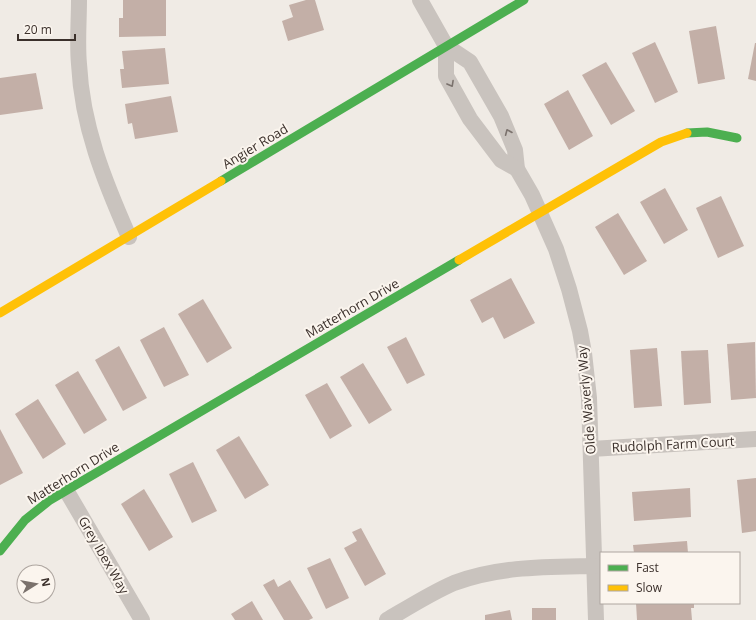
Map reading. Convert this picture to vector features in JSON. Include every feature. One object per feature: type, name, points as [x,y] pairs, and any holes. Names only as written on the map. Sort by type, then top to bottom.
[{"type":"street","points":[[79,0],[78,64],[86,119],[100,168],[129,237]]},
{"type":"street","points":[[420,0],[446,46],[446,76],[470,119],[501,160],[517,169]]},
{"type":"street","name":"Angier Road","points":[[0,313],[524,0]]},
{"type":"street","name":"Olde Waverly Way","points":[[446,46],[470,62],[494,103],[515,150],[517,169],[540,212],[562,267],[580,331],[587,375],[591,449],[596,620]]},
{"type":"street","name":"Matterhorn Drive","points":[[0,551],[25,520],[50,500],[66,490],[540,212],[675,136],[703,130],[718,132],[737,138]]},
{"type":"street","name":"Rudolph Farm Court","points":[[591,449],[756,439]]},
{"type":"street","name":"Grey Ibex Way","points":[[66,490],[142,620]]},
{"type":"street","points":[[387,620],[438,591],[455,583],[472,578],[528,567],[594,566]]},
{"type":"building","points":[[123,0],[166,0],[166,36],[119,37],[119,18],[123,18]]},
{"type":"building","points":[[306,0],[315,0],[324,30],[288,41],[282,21],[293,17],[289,5]]},
{"type":"building","points":[[716,26],[725,79],[698,84],[689,31]]},
{"type":"building","points":[[655,42],[678,92],[655,103],[632,53]]},
{"type":"building","points":[[756,43],[756,81],[748,79]]},
{"type":"building","points":[[165,48],[169,84],[122,88],[120,69],[124,69],[122,51]]},
{"type":"building","points":[[606,62],[635,111],[611,125],[582,75]]},
{"type":"building","points":[[36,73],[43,109],[0,115],[0,78]]},
{"type":"building","points":[[568,90],[593,136],[569,150],[544,104]]},
{"type":"building","points":[[171,96],[178,132],[135,139],[132,123],[128,124],[125,104]]},
{"type":"building","points":[[665,188],[688,230],[664,244],[640,202]]},
{"type":"building","points":[[721,196],[744,246],[718,258],[696,208]]},
{"type":"building","points":[[618,213],[647,261],[624,275],[595,227]]},
{"type":"building","points":[[511,278],[535,323],[504,339],[493,317],[482,323],[470,300]]},
{"type":"building","points":[[203,299],[232,348],[207,363],[178,314]]},
{"type":"building","points":[[164,327],[189,375],[164,387],[140,340]]},
{"type":"building","points":[[406,337],[425,375],[407,384],[387,347]]},
{"type":"building","points":[[755,342],[756,398],[731,400],[727,344]]},
{"type":"building","points":[[119,346],[147,398],[123,411],[95,360]]},
{"type":"building","points":[[657,348],[662,406],[634,408],[630,350]]},
{"type":"building","points":[[708,350],[711,403],[684,405],[681,351]]},
{"type":"building","points":[[363,363],[392,410],[369,424],[340,377]]},
{"type":"building","points":[[78,371],[107,420],[84,434],[55,385]]},
{"type":"building","points":[[327,383],[352,426],[330,439],[305,395]]},
{"type":"building","points":[[38,399],[66,444],[43,459],[15,414]]},
{"type":"building","points":[[0,429],[23,473],[0,485]]},
{"type":"building","points":[[239,436],[269,485],[245,499],[216,450]]},
{"type":"building","points":[[193,462],[217,511],[192,523],[169,474]]},
{"type":"building","points":[[756,478],[756,531],[742,533],[737,480]]},
{"type":"building","points":[[690,488],[691,517],[634,521],[632,492]]},
{"type":"building","points":[[144,489],[173,537],[149,551],[121,504]]},
{"type":"building","points":[[361,528],[386,574],[365,586],[344,548],[357,541],[352,532]]},
{"type":"building","points":[[687,541],[688,552],[634,552],[633,545]]},
{"type":"building","points":[[330,558],[349,598],[326,609],[307,568]]},
{"type":"building","points":[[274,579],[278,587],[290,580],[313,618],[309,620],[284,620],[263,585]]},
{"type":"building","points":[[252,601],[263,620],[235,620],[231,614]]},
{"type":"building","points":[[636,604],[694,604],[694,608],[691,608],[692,620],[637,620]]},
{"type":"building","points":[[532,608],[556,608],[556,620],[532,620]]},
{"type":"building","points":[[510,610],[512,620],[485,620],[485,615]]},
{"type":"traffic: fast","points":[[221,181],[524,0]]},
{"type":"traffic: fast","points":[[687,133],[707,132],[737,138]]},
{"type":"traffic: fast","points":[[0,551],[25,520],[50,500],[459,260]]},
{"type":"traffic: slow","points":[[459,260],[661,142],[687,133]]},
{"type":"traffic: slow","points":[[0,313],[221,181]]}]
